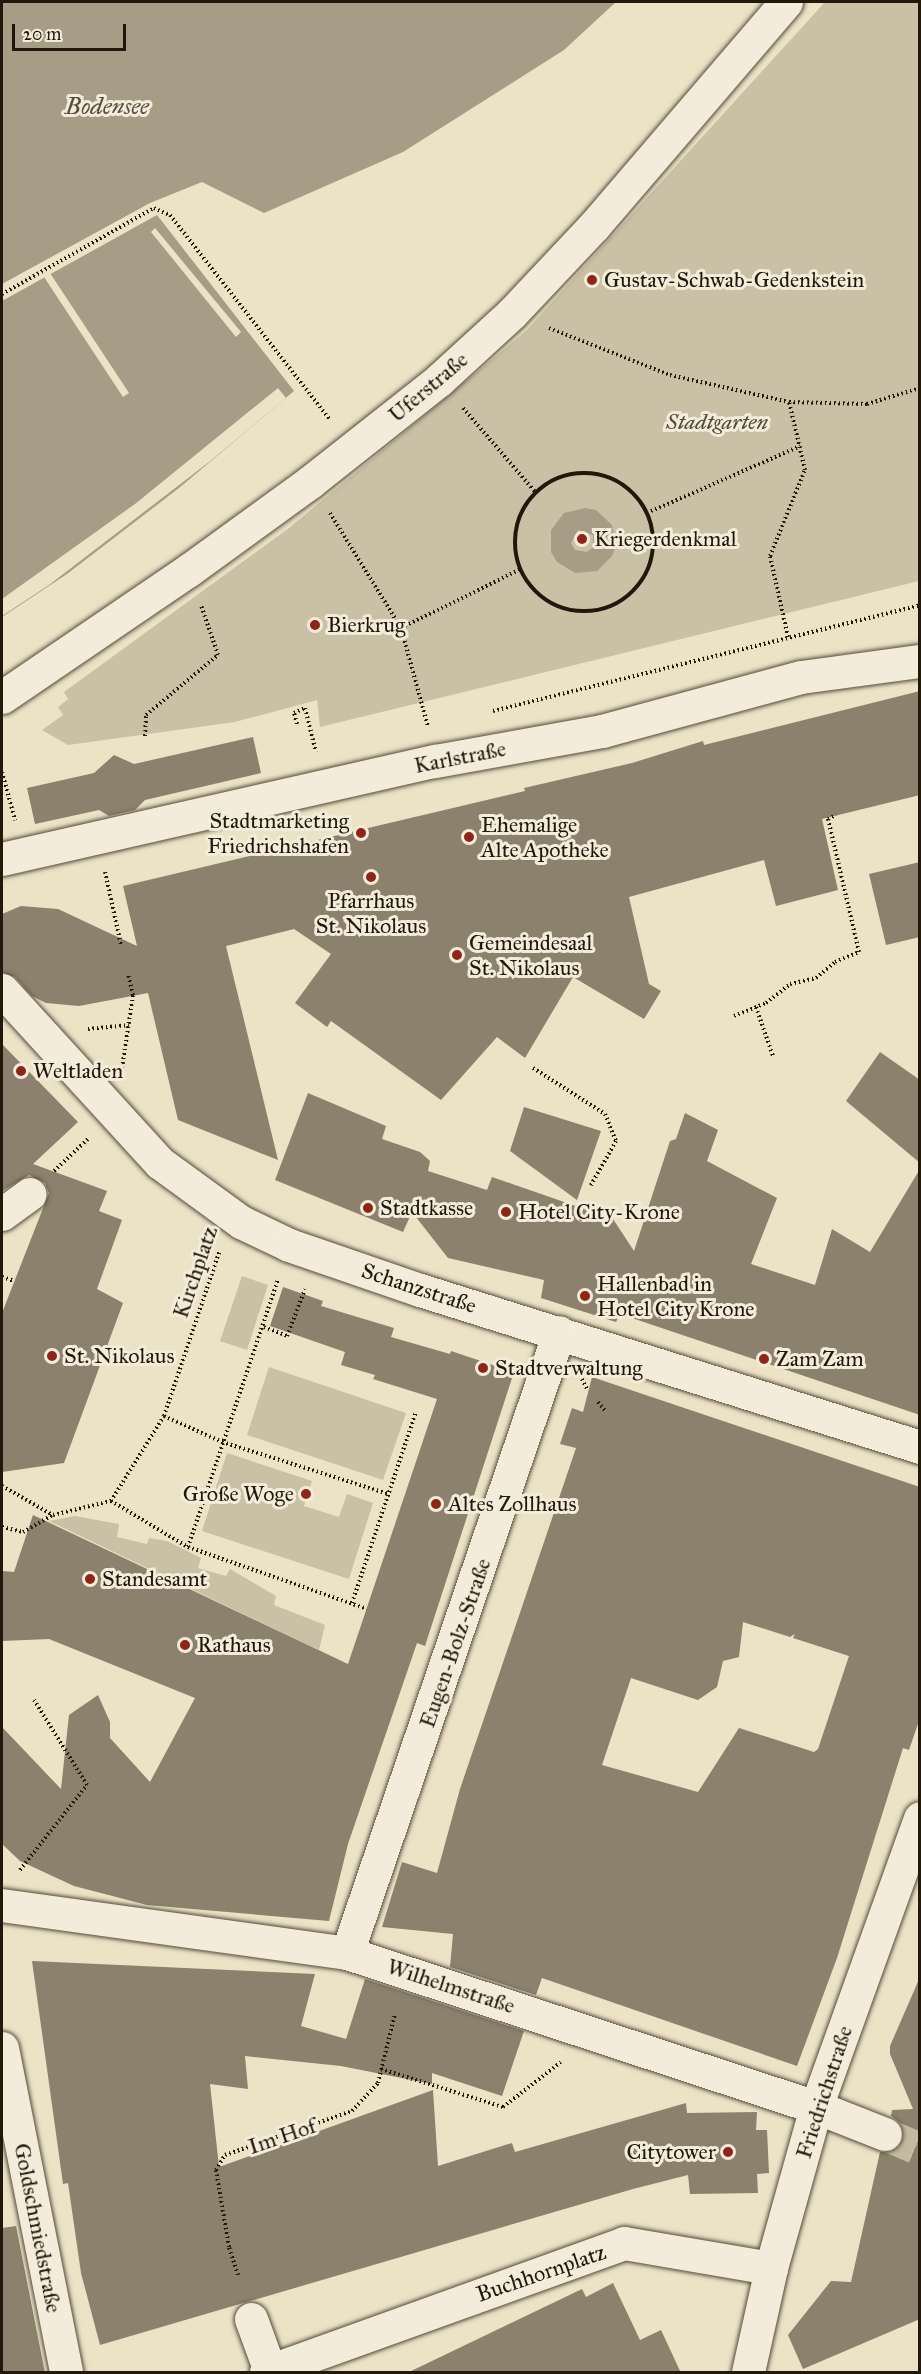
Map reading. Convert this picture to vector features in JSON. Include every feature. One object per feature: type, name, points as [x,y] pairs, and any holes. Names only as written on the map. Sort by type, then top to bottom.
[{"type":"street","name":"Uferstraße","points":[[2,697],[189,570],[310,482],[439,380],[512,314],[594,226],[786,2]]},
{"type":"street","name":"Karlstraße","points":[[12,856],[97,839],[435,761],[602,731],[801,677],[920,661]]},
{"type":"street","name":"Schanzstraße","points":[[2,990],[116,1112],[160,1163],[232,1215],[303,1250],[920,1447]]},
{"type":"street","points":[[2,1214],[38,1186]]},
{"type":"street","name":"Eugen-Bolz-Straße","points":[[347,1953],[559,1332]]},
{"type":"street","name":"Friedrichstraße","points":[[748,2373],[771,2268],[816,2106],[920,1818]]},
{"type":"street","name":"Wilhelmstraße","points":[[2,1905],[347,1953],[816,2106],[885,2134]]},
{"type":"street","name":"Goldschmiedstraße","points":[[2,2048],[66,2373]]},
{"type":"street","name":"Buchhornplatz","points":[[268,2372],[320,2362],[624,2243],[771,2268]]},
{"type":"street","points":[[251,2319],[268,2372]]},
{"type":"path","points":[[2,294],[154,208],[170,215],[353,449]]},
{"type":"path","points":[[512,314],[669,375],[789,402],[867,404],[920,388]]},
{"type":"path","points":[[439,380],[536,493]]},
{"type":"path","points":[[788,637],[770,556],[804,470],[789,402]]},
{"type":"path","points":[[647,513],[800,446]]},
{"type":"path","points":[[590,472],[627,487],[647,513],[653,533],[651,558],[641,582],[624,599],[601,609],[577,611],[552,603],[533,588],[520,569],[515,546],[518,520],[536,493],[548,483],[570,474],[590,472]]},
{"type":"path","points":[[310,482],[401,628],[424,701]]},
{"type":"path","points":[[401,628],[520,569]]},
{"type":"path","points":[[145,736],[146,715],[218,655],[189,570]]},
{"type":"path","points":[[483,715],[920,604]]},
{"type":"path","points":[[297,724],[294,712],[305,708],[312,732]]},
{"type":"path","points":[[2,772],[12,856]]},
{"type":"path","points":[[734,1016],[756,1007],[790,984],[816,978],[835,962],[860,952],[828,819],[836,816]]},
{"type":"path","points":[[97,839],[121,945]]},
{"type":"path","points":[[122,1070],[133,995],[128,974]]},
{"type":"path","points":[[756,1007],[773,1056]]},
{"type":"path","points":[[533,1068],[605,1114],[616,1141],[591,1185]]},
{"type":"path","points":[[38,1186],[116,1112]]},
{"type":"path","name":"Kirchplatz","points":[[111,1501],[164,1416],[232,1215]]},
{"type":"path","points":[[189,1547],[222,1442],[264,1327],[303,1250]]},
{"type":"path","points":[[264,1327],[287,1336],[303,1250]]},
{"type":"path","points":[[2,1277],[14,1281]]},
{"type":"path","points":[[598,1402],[606,1412]]},
{"type":"path","points":[[352,1603],[416,1412]]},
{"type":"path","points":[[164,1416],[222,1442],[389,1494]]},
{"type":"path","points":[[2,1486],[53,1515]]},
{"type":"path","points":[[2,1527],[23,1532],[53,1515],[111,1501],[189,1547],[366,1609]]},
{"type":"path","points":[[16,1875],[87,1785],[34,1700]]},
{"type":"path","name":"Im Hof","points":[[238,2275],[229,2247],[216,2170],[225,2155],[352,2111],[378,2083],[395,2014]]},
{"type":"path","points":[[381,2069],[504,2107],[566,2058],[606,2036]]},
{"type":"green space","name":"Stadtgarten","points":[[825,2],[919,2],[919,581],[320,727],[317,700],[235,722],[68,745],[42,730],[63,715],[58,707],[68,699],[64,692],[289,528],[525,332]]},
{"type":"green space","points":[[242,1276],[268,1285],[247,1350],[220,1341]]},
{"type":"green space","points":[[269,1367],[406,1413],[383,1480],[247,1435]]},
{"type":"green space","points":[[227,1453],[312,1481],[304,1506],[339,1517],[347,1494],[373,1503],[349,1579],[202,1531]]},
{"type":"green space","points":[[75,1516],[119,1524],[117,1537],[147,1544],[149,1538],[167,1541],[201,1558],[198,1568],[226,1576],[230,1569],[276,1596],[274,1605],[325,1625],[319,1650],[49,1521]]},
{"type":"water","name":"Bodensee","points":[[2,2],[616,2],[564,50],[403,152],[264,213],[202,182],[150,203],[2,284]]},
{"type":"water","points":[[157,215],[294,391],[179,488],[67,574],[2,617],[2,301]]},
{"type":"water","points":[[585,508],[596,510],[612,525],[616,546],[612,556],[597,571],[575,573],[557,562],[551,552],[551,530],[564,513]],"holes":[[[578,530],[593,535],[593,547],[587,552],[575,550],[571,543]]]},
{"type":"pier","points":[[155,228],[241,332],[236,337],[151,232]]},
{"type":"pier","points":[[50,273],[129,393],[123,397],[44,277]]},
{"type":"pier","points":[[278,388],[286,398],[209,462],[49,585],[2,616],[2,599],[135,504]]},
{"type":"building","points":[[920,691],[920,795],[822,819],[838,890],[776,906],[764,860],[629,897],[649,984],[661,991],[644,1019],[573,977],[525,1058],[497,1037],[441,1100],[331,1021],[327,1027],[295,1003],[331,954],[294,929],[226,946],[278,1160],[178,1120],[148,993],[79,1006],[46,1003],[32,996],[15,977],[2,972],[2,914],[21,906],[58,909],[137,946],[123,886],[525,791],[524,788],[632,763],[703,741],[704,745]]},
{"type":"building","points":[[253,737],[261,773],[145,800],[135,810],[109,816],[99,810],[35,824],[27,788],[94,773],[114,755],[134,764]]},
{"type":"building","points":[[920,862],[920,937],[886,945],[869,874]]},
{"type":"building","name":"St. Nikolaus","points":[[2,1044],[78,1122],[33,1164],[107,1191],[99,1211],[122,1220],[97,1289],[123,1303],[64,1463],[2,1472],[2,1313],[49,1193],[45,1183],[29,1175],[2,1191]]},
{"type":"building","points":[[880,1052],[920,1080],[920,1163],[846,1101]]},
{"type":"building","points":[[308,1093],[386,1126],[382,1139],[420,1152],[430,1161],[428,1171],[487,1190],[492,1177],[613,1219],[634,1251],[670,1141],[676,1139],[685,1113],[718,1130],[707,1161],[777,1198],[751,1264],[815,1285],[832,1229],[870,1252],[920,1169],[920,1415],[620,1314],[616,1322],[541,1298],[544,1280],[448,1258],[412,1212],[403,1232],[275,1180]]},
{"type":"building","points":[[524,1107],[601,1131],[577,1200],[510,1151]]},
{"type":"building","points":[[283,1287],[323,1301],[321,1306],[394,1328],[391,1337],[450,1354],[451,1351],[514,1372],[425,1646],[417,1643],[348,1844],[329,1921],[147,1905],[74,1886],[20,1861],[2,1844],[2,1727],[61,1789],[69,1715],[98,1695],[110,1722],[110,1738],[150,1782],[195,1698],[49,1639],[2,1641],[2,1571],[14,1572],[33,1515],[348,1664],[437,1399],[373,1379],[375,1375],[341,1365],[345,1352],[270,1326]]},
{"type":"building","points":[[592,1377],[920,1487],[920,1718],[909,1750],[903,1748],[837,1958],[797,2066],[542,1978],[536,1995],[450,1967],[453,1934],[382,1927],[402,1862],[437,1873],[460,1789],[576,1448],[560,1444],[572,1408],[583,1412]],"holes":[[[743,1622],[790,1637],[795,1634],[793,1638],[849,1656],[818,1749],[814,1752],[739,1728],[698,1792],[602,1765],[631,1678],[698,1700],[717,1687],[723,1661],[739,1657]]]},
{"type":"building","points":[[32,1961],[315,1974],[301,2026],[346,2039],[365,1979],[524,2031],[502,2096],[432,2073],[432,2084],[341,2066],[245,2056],[248,2089],[210,2084],[219,2167],[433,2090],[438,2166],[512,2143],[515,2152],[686,2103],[687,2113],[757,2112],[756,2130],[767,2130],[769,2173],[757,2174],[758,2193],[690,2194],[688,2175],[633,2189],[100,2345],[81,2273],[68,2183],[63,2184]]},
{"type":"building","points":[[920,1977],[920,2319],[803,2369],[788,2335],[831,2281],[851,2282],[880,2152],[896,2149],[903,2140],[900,2123],[891,2116],[892,2110],[913,2109],[890,2054],[890,2046]]},
{"type":"building","points":[[16,2226],[45,2373],[2,2373],[2,2228]]},
{"type":"building","points":[[613,2283],[640,2340],[661,2330],[681,2373],[407,2373],[582,2289],[586,2297]]},
{"type":"tunnel","points":[[885,2134],[920,2149]]},
{"type":"place","name":"Gustav-Schwab-Gedenkstein","points":[[592,280]]},
{"type":"place","name":"Kriegerdenkmal","points":[[582,539]]},
{"type":"place","name":"Bierkrug","points":[[315,625]]},
{"type":"place","name":"Stadtmarketing Friedrichshafen","points":[[361,833]]},
{"type":"place","name":"Ehemalige Alte Apotheke","points":[[469,837]]},
{"type":"place","name":"Pfarrhaus St. Nikolaus","points":[[371,877]]},
{"type":"place","name":"Gemeindesaal St. Nikolaus","points":[[457,955]]},
{"type":"place","name":"Weltladen","points":[[21,1071]]},
{"type":"place","name":"Stadtkasse","points":[[368,1208]]},
{"type":"place","name":"Hotel City-Krone","points":[[506,1212]]},
{"type":"place","name":"Hallenbad in Hotel City Krone","points":[[585,1296]]},
{"type":"place","name":"St. Nikolaus","points":[[52,1356]]},
{"type":"place","name":"Zam Zam","points":[[764,1359]]},
{"type":"place","name":"Stadtverwaltung","points":[[483,1368]]},
{"type":"place","name":"Große Woge","points":[[306,1494]]},
{"type":"place","name":"Altes Zollhaus","points":[[436,1504]]},
{"type":"place","name":"Standesamt","points":[[90,1579]]},
{"type":"place","name":"Rathaus","points":[[185,1645]]},
{"type":"place","name":"Citytower","points":[[728,2152]]}]
